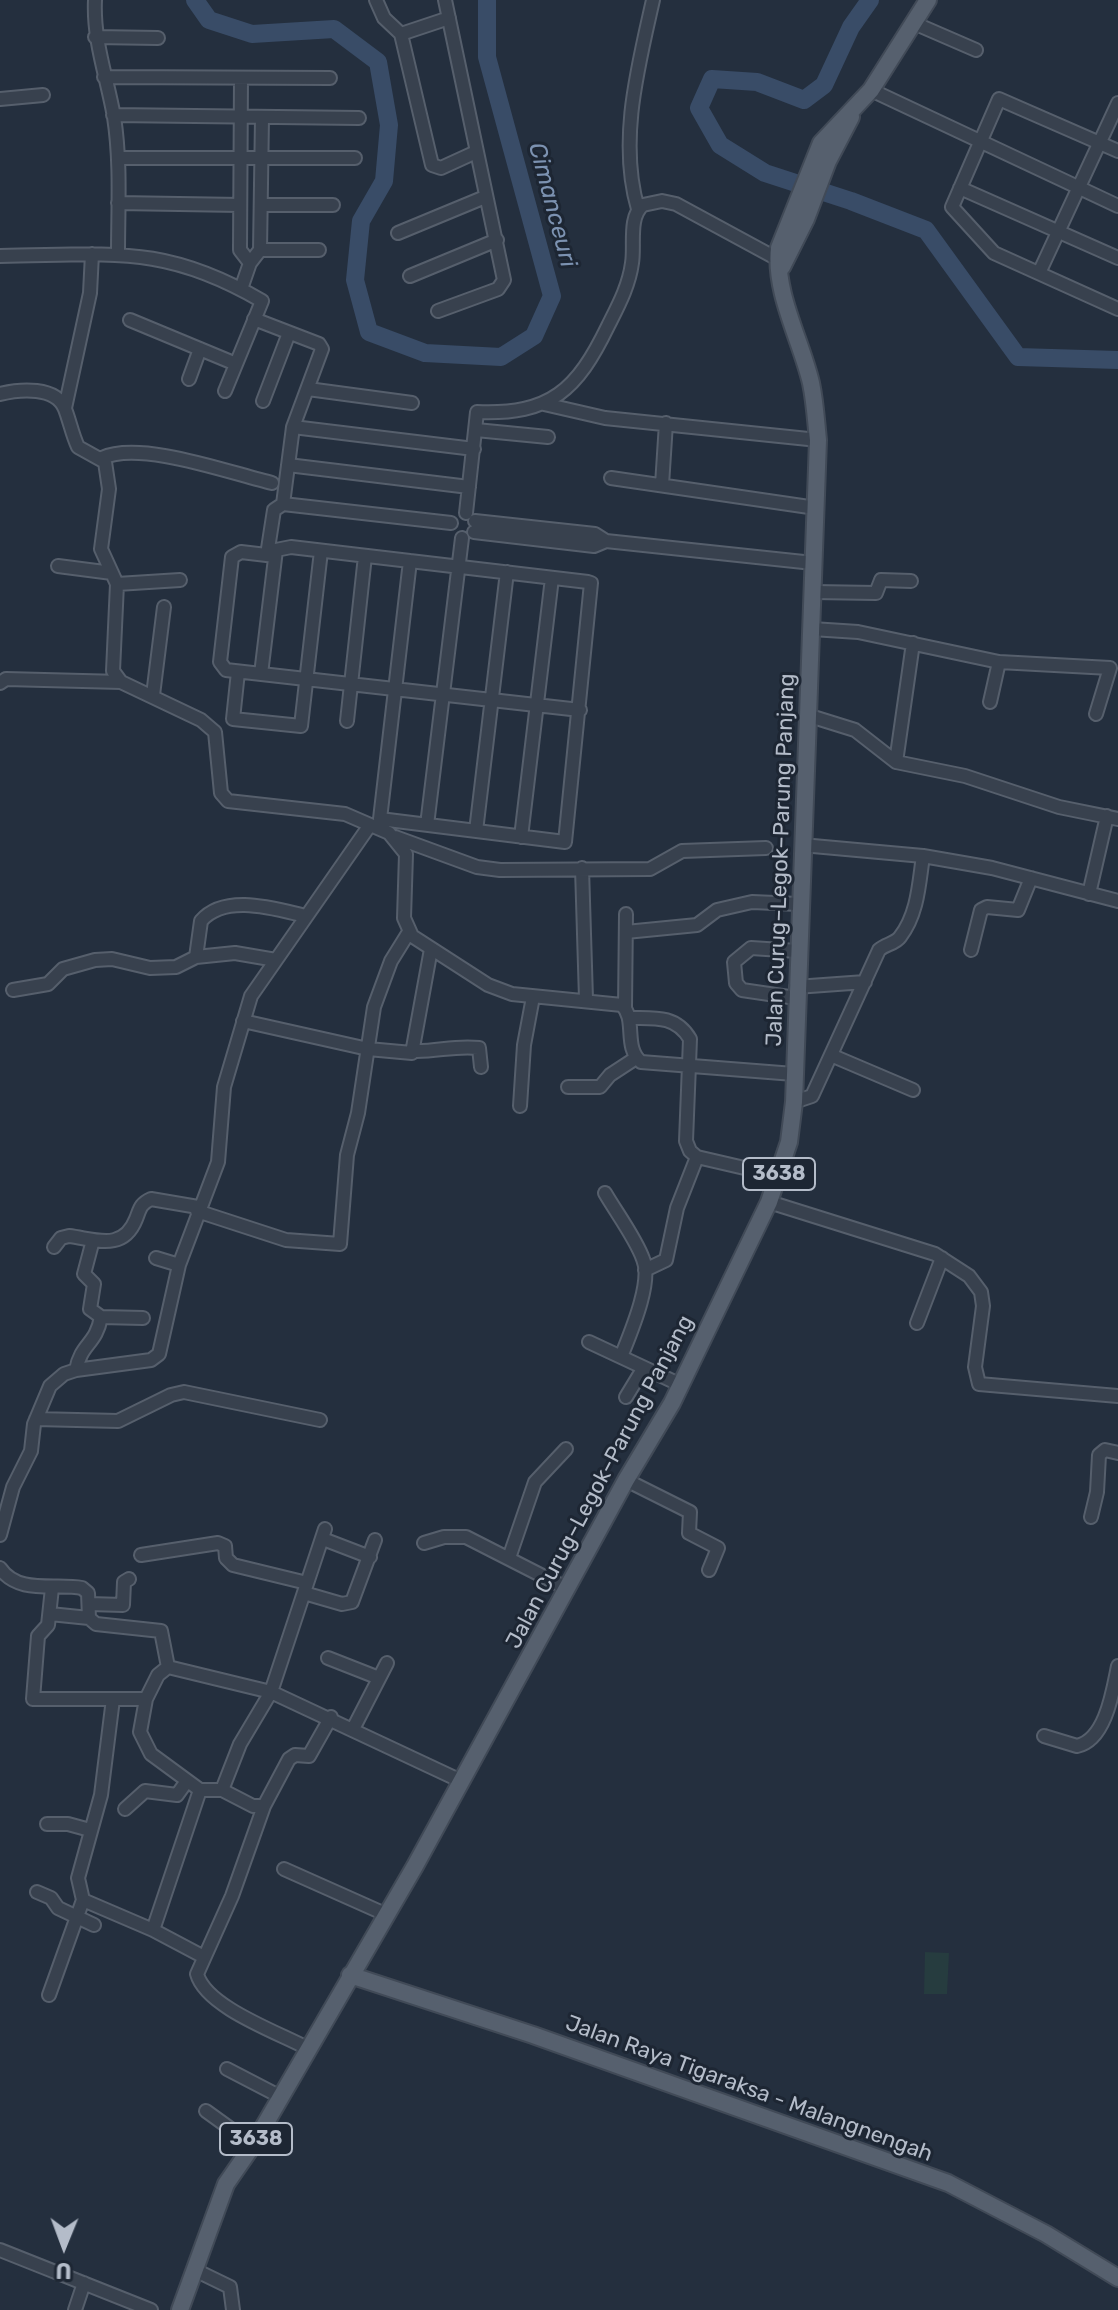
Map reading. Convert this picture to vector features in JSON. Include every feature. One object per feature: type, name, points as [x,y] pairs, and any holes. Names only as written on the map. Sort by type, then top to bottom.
[{"type":"main road","points":[[871,90],[916,24],[928,0]]},
{"type":"main road","name":"Jalan Curug–Legok–Parung Panjang","points":[[180,2310],[226,2184],[253,2145],[461,1781],[681,1385],[779,1176],[789,1142],[794,1102],[798,904],[810,716],[818,440],[810,382],[787,305],[781,265],[781,237],[800,216],[821,158],[856,106],[871,90]]},
{"type":"main road","name":"Jalan Raya Tigaraksa - Malangnengah","points":[[350,1975],[573,2049],[948,2183],[1046,2234],[1118,2278]]},
{"type":"street","points":[[95,0],[95,37],[113,115],[119,158],[118,254]]},
{"type":"street","points":[[376,0],[384,18],[401,34],[432,165],[441,168],[476,152]]},
{"type":"street","points":[[438,311],[502,285],[504,274],[445,0]]},
{"type":"street","points":[[427,825],[459,567],[469,526],[469,487],[477,412],[509,413],[544,404],[574,384],[615,312],[632,265],[638,209],[632,184],[630,138],[636,74],[653,0]]},
{"type":"street","points":[[401,34],[449,18]]},
{"type":"street","points":[[916,24],[976,50]]},
{"type":"street","points":[[95,37],[158,38]]},
{"type":"street","points":[[104,77],[330,78]]},
{"type":"street","points":[[241,78],[240,250],[250,263]]},
{"type":"street","points":[[871,90],[980,144],[1118,206]]},
{"type":"street","points":[[0,99],[43,95]]},
{"type":"street","points":[[1118,151],[999,99],[952,207],[994,253],[1118,309]]},
{"type":"street","points":[[1039,273],[1118,103]]},
{"type":"street","points":[[113,115],[359,118]]},
{"type":"street","points":[[241,289],[250,263],[260,250],[262,118]]},
{"type":"street","points":[[119,158],[355,158]]},
{"type":"street","points":[[960,188],[1118,258]]},
{"type":"street","points":[[398,233],[485,197]]},
{"type":"street","points":[[638,209],[654,202],[676,204],[781,265]]},
{"type":"street","points":[[118,203],[240,205]]},
{"type":"street","points":[[261,205],[333,205]]},
{"type":"street","points":[[410,276],[497,240]]},
{"type":"street","points":[[260,250],[319,250]]},
{"type":"street","points":[[92,254],[90,293],[65,408],[78,447],[85,454],[102,458],[124,452],[154,456],[272,483]]},
{"type":"street","points":[[0,256],[118,254],[182,263],[262,301],[225,391]]},
{"type":"street","points":[[254,319],[319,344],[322,349],[293,427],[283,504]]},
{"type":"street","points":[[130,320],[236,364]]},
{"type":"street","points":[[263,401],[289,333]]},
{"type":"street","points":[[189,379],[200,349]]},
{"type":"street","points":[[308,389],[412,403]]},
{"type":"street","points":[[0,394],[31,390],[47,394],[65,408]]},
{"type":"street","points":[[544,404],[605,418],[818,440]]},
{"type":"street","points":[[662,485],[666,423]]},
{"type":"street","points":[[293,427],[474,449]]},
{"type":"street","points":[[476,430],[548,437]]},
{"type":"street","points":[[102,458],[109,489],[101,549],[114,579],[112,657],[113,671],[121,682]]},
{"type":"street","points":[[288,465],[469,487]]},
{"type":"street","points":[[611,478],[816,508]]},
{"type":"street","points":[[261,674],[274,510],[283,504],[451,523]]},
{"type":"street","points":[[469,526],[456,515],[451,523],[453,531],[469,526],[595,534],[606,541],[813,563]]},
{"type":"street","points":[[271,556],[284,546],[588,582],[593,587],[565,842],[380,819],[410,561]]},
{"type":"street","points":[[238,672],[233,719],[301,726],[321,551]]},
{"type":"street","points":[[271,556],[241,552],[232,557],[220,662],[226,670],[580,710]]},
{"type":"street","points":[[347,721],[365,556]]},
{"type":"street","points":[[58,566],[114,579],[180,580]]},
{"type":"street","points":[[476,831],[507,572]]},
{"type":"street","points":[[521,837],[552,578]]},
{"type":"street","points":[[814,592],[876,593],[881,580],[911,581]]},
{"type":"street","points":[[153,695],[164,607]]},
{"type":"street","points":[[812,629],[858,632],[999,662],[1110,668],[1096,714]]},
{"type":"street","points":[[896,762],[913,643]]},
{"type":"street","points":[[990,702],[999,662]]},
{"type":"street","points":[[0,683],[6,679],[121,682],[201,720],[215,732],[221,793],[228,801],[331,811],[488,870],[650,869],[682,851],[766,848]]},
{"type":"street","points":[[810,716],[855,730],[896,762],[965,776],[1059,807],[1113,818],[1089,894]]},
{"type":"street","points":[[0,1535],[13,1487],[31,1451],[36,1419],[50,1386],[64,1374],[76,1370],[156,1357],[179,1265],[218,1162],[224,1087],[251,996],[370,825]]},
{"type":"street","points":[[395,837],[408,861],[404,918],[409,932],[488,985],[533,997],[617,1003],[627,1013],[674,1022],[690,1039],[686,1141],[690,1151],[697,1157],[779,1176]]},
{"type":"street","points":[[802,845],[923,856],[1031,878],[1118,901]]},
{"type":"street","points":[[794,1102],[812,1096],[833,1056],[879,950],[897,940],[912,916],[923,856]]},
{"type":"street","points":[[582,868],[586,999]]},
{"type":"street","points":[[971,950],[981,910],[987,907],[1018,910],[1031,878]]},
{"type":"street","points":[[626,932],[697,925],[717,910],[752,902],[798,904]]},
{"type":"street","points":[[196,957],[201,921],[216,909],[254,905],[306,916]]},
{"type":"street","points":[[626,914],[627,1013],[631,1049],[636,1058],[648,1064],[794,1074]]},
{"type":"street","points":[[54,1247],[66,1236],[110,1243],[127,1235],[140,1207],[151,1199],[198,1209],[286,1240],[340,1244],[347,1155],[357,1123],[377,997],[409,932]]},
{"type":"street","points":[[797,951],[751,948],[734,962],[736,983],[742,990],[796,992],[865,982]]},
{"type":"street","points":[[413,1051],[422,982],[431,949]]},
{"type":"street","points":[[13,990],[48,984],[63,969],[95,960],[176,967],[196,957],[235,953],[276,960]]},
{"type":"street","points":[[520,1106],[524,1045],[533,997]]},
{"type":"street","points":[[243,1021],[368,1049],[437,1051],[446,1046],[479,1048],[481,1067]]},
{"type":"street","points":[[833,1056],[913,1090]]},
{"type":"street","points":[[568,1087],[600,1087],[610,1075],[636,1058]]},
{"type":"street","points":[[645,1270],[666,1260],[677,1208],[697,1157]]},
{"type":"street","points":[[605,1193],[643,1257],[645,1270],[640,1307],[621,1357]]},
{"type":"street","points":[[769,1202],[942,1258],[969,1276],[981,1292],[982,1324],[975,1367],[979,1384],[1118,1396]]},
{"type":"street","points":[[93,1240],[84,1274],[94,1284],[90,1309],[101,1317],[143,1318]]},
{"type":"street","points":[[156,1258],[179,1265]]},
{"type":"street","points":[[917,1323],[942,1258]]},
{"type":"street","points":[[76,1370],[80,1351],[97,1335],[101,1317]]},
{"type":"street","points":[[589,1342],[681,1385]]},
{"type":"street","points":[[626,1397],[643,1369]]},
{"type":"street","points":[[36,1419],[118,1421],[171,1395],[184,1392],[320,1420]]},
{"type":"street","points":[[509,1558],[535,1482],[566,1449]]},
{"type":"street","points":[[1091,1517],[1097,1492],[1099,1455],[1105,1450],[1118,1453]]},
{"type":"street","points":[[626,1480],[690,1512],[689,1533],[718,1548],[709,1570]]},
{"type":"street","points":[[222,1790],[240,1744],[271,1692],[324,1534],[370,1557]]},
{"type":"street","points":[[424,1543],[444,1537],[466,1537],[568,1589]]},
{"type":"street","points":[[141,1555],[218,1543],[225,1546],[226,1558],[233,1565],[349,1603],[375,1540]]},
{"type":"street","points":[[0,1568],[12,1579],[52,1588],[82,1588],[88,1593],[89,1618]]},
{"type":"street","points":[[89,1604],[123,1605],[124,1582],[129,1579]]},
{"type":"street","points":[[52,1588],[48,1625],[38,1636],[33,1699],[146,1699]]},
{"type":"street","points":[[50,1614],[89,1618],[96,1624],[161,1631],[168,1667]]},
{"type":"street","points":[[328,1658],[379,1678]]},
{"type":"street","points":[[353,1729],[387,1663]]},
{"type":"street","points":[[1044,1736],[1071,1745],[1087,1743],[1106,1711],[1118,1666]]},
{"type":"street","points":[[168,1667],[271,1692],[331,1717],[461,1781]]},
{"type":"street","points":[[168,1667],[158,1675],[146,1699],[140,1732],[145,1747],[200,1790],[222,1790],[253,1806],[264,1806]]},
{"type":"street","points":[[49,1995],[83,1900],[78,1878],[101,1795],[113,1699]]},
{"type":"street","points":[[307,2048],[211,1997],[197,1974],[232,1896],[264,1806],[289,1759],[295,1755],[309,1756],[331,1717]]},
{"type":"street","points":[[125,1809],[145,1791],[177,1795],[187,1781]]},
{"type":"street","points":[[153,1930],[200,1790]]},
{"type":"street","points":[[47,1824],[68,1824],[90,1830]]},
{"type":"street","points":[[284,1869],[385,1914]]},
{"type":"street","points":[[37,1892],[94,1925]]},
{"type":"street","points":[[83,1900],[153,1930],[204,1957]]},
{"type":"street","points":[[227,2069],[279,2096]]},
{"type":"street","points":[[206,2111],[253,2145]]},
{"type":"street","points":[[0,2250],[151,2310]]},
{"type":"street","points":[[195,2270],[230,2287],[233,2310]]},
{"type":"street","points":[[75,2310],[84,2283]]},
{"type":"green space","points":[[925,1952],[949,1953],[947,1994],[924,1994]]},
{"type":"waterway","name":"Cimanceuri","points":[[195,0],[209,20],[252,34],[334,29],[378,62],[389,125],[384,181],[361,221],[355,280],[369,332],[425,353],[501,357],[534,336],[552,296],[487,57],[487,0]]},
{"type":"waterway","name":"Cimanceuri","points":[[870,0],[851,27],[824,85],[804,100],[757,82],[712,79],[699,108],[720,145],[765,173],[926,230],[1018,357],[1118,360]]}]
